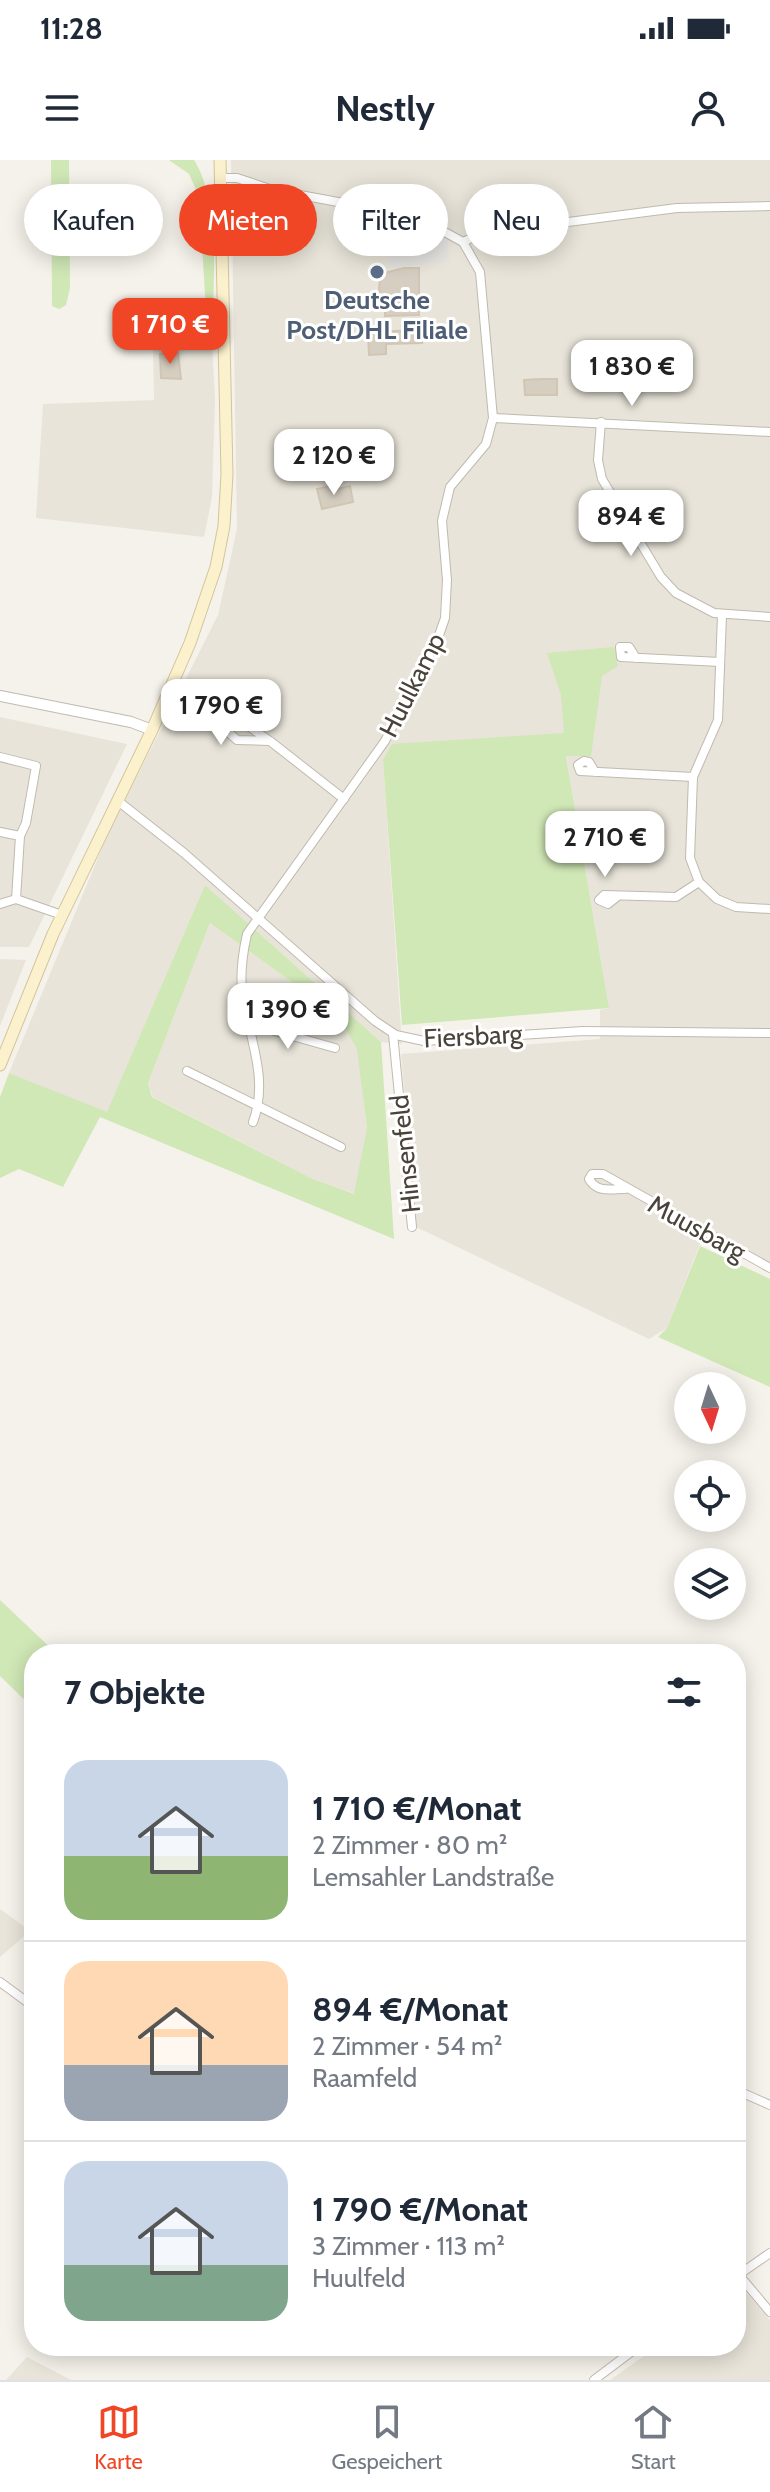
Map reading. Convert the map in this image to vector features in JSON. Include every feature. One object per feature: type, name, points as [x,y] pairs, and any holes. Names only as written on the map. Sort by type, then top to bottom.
[{"type":"main road","points":[[0,1065],[62,915],[152,730],[200,618],[216,567],[224,526],[227,474],[220,160]]},
{"type":"street","points":[[221,178],[237,178],[273,190],[392,212],[428,223],[463,242],[482,233],[669,209],[770,206]]},
{"type":"street","name":"Huulkamp","points":[[259,1107],[260,1081],[241,972],[247,934],[393,727],[438,638],[445,618],[447,580],[442,521],[450,487],[486,444],[493,418],[480,272],[463,242]]},
{"type":"street","points":[[493,418],[770,432]]},
{"type":"street","points":[[601,422],[598,460],[602,479],[661,577],[691,603],[722,615],[770,617]]},
{"type":"street","points":[[722,615],[716,727],[693,777],[689,853],[699,882],[722,902],[736,907],[770,909]]},
{"type":"street","points":[[636,658],[720,662]]},
{"type":"street","points":[[0,696],[131,722],[152,730]]},
{"type":"street","points":[[270,741],[237,740],[228,732],[230,724],[238,719],[270,741],[344,799]]},
{"type":"street","points":[[0,757],[36,766],[26,823],[20,836],[16,899]]},
{"type":"street","points":[[595,772],[693,777]]},
{"type":"street","name":"Fiersbarg","points":[[118,801],[393,1034],[413,1040],[439,1041],[583,1031],[770,1033]]},
{"type":"street","points":[[0,832],[20,836]]},
{"type":"street","points":[[618,896],[676,897],[699,882]]},
{"type":"street","points":[[0,904],[16,899],[62,915]]},
{"type":"street","points":[[250,1024],[335,1048]]},
{"type":"street","name":"Hinsenfeld","points":[[393,1034],[412,1227]]},
{"type":"street","points":[[187,1071],[341,1147]]},
{"type":"street","points":[[253,1122],[259,1107]]},
{"type":"street","name":"Muusbarg","points":[[625,1189],[770,1268]]},
{"type":"street","points":[[0,1982],[24,2000]]},
{"type":"street","points":[[746,2094],[770,2105]]},
{"type":"street","points":[[746,2270],[770,2253]]},
{"type":"street","points":[[746,2286],[770,2312]]},
{"type":"street","points":[[594,2380],[626,2356]]},
{"type":"shaded area","points":[[231,160],[770,160],[770,1262],[705,1231],[667,1328],[649,1339],[416,1227],[401,1054],[600,1039],[600,1010],[609,1008],[566,755],[383,760],[402,1044],[381,1042],[205,885],[107,1113],[9,1073],[107,836],[218,615],[237,529],[233,256],[317,256],[317,184],[231,184]]},
{"type":"shaded area","points":[[448,240],[449,262],[388,268],[389,256],[448,256]]},
{"type":"shaded area","points":[[212,343],[215,399],[212,497],[204,537],[36,518],[43,404],[154,400],[153,345]]},
{"type":"shaded area","points":[[0,717],[127,744],[29,947],[0,947]]},
{"type":"shaded area","points":[[210,923],[338,1015],[358,1049],[367,1129],[355,1194],[313,1179],[153,1097],[148,1083]]},
{"type":"shaded area","points":[[0,959],[26,960],[0,1026]]},
{"type":"shaded area","points":[[0,1909],[24,1927],[24,1936],[0,1957]]},
{"type":"shaded area","points":[[746,2292],[770,2320],[770,2380],[610,2380],[644,2356],[746,2356]]},
{"type":"shaded area","points":[[27,2357],[71,2380],[6,2380]]},
{"type":"green space","points":[[51,160],[69,160],[69,184],[51,184]]},
{"type":"green space","points":[[169,160],[194,160],[204,184],[194,184],[189,174]]},
{"type":"green space","points":[[52,256],[70,256],[70,288],[66,305],[59,309],[52,306]]},
{"type":"green space","points":[[203,256],[214,256],[212,343],[208,343]]},
{"type":"green space","points":[[614,647],[618,666],[602,676],[591,756],[566,756],[609,1008],[402,1025],[383,760],[392,744],[564,733],[561,695],[547,653]]},
{"type":"green space","points":[[205,885],[381,1042],[394,1239],[100,1117],[63,1187],[19,1169],[0,1178],[0,1097],[9,1073],[107,1112]],"holes":[[[210,923],[338,1015],[357,1049],[367,1128],[354,1194],[313,1179],[152,1097],[148,1083]]]},
{"type":"green space","points":[[700,1246],[770,1279],[770,1387],[746,1376],[746,1372],[736,1372],[658,1337],[667,1328]]},
{"type":"green space","points":[[0,1600],[46,1644],[24,1644],[24,1699],[0,1676]]},
{"type":"building","points":[[419,268],[419,315],[385,316],[385,309],[378,309],[380,274]]},
{"type":"building","points":[[421,330],[422,343],[386,344],[386,354],[369,355],[368,332]]},
{"type":"building","points":[[178,353],[181,379],[161,378],[160,354]]},
{"type":"building","points":[[557,379],[557,395],[525,395],[524,380]]},
{"type":"building","points":[[334,485],[334,490],[350,486],[353,502],[322,509],[317,489]]},
{"type":"place","name":"Deutsche Post/DHL Filiale","points":[[377,272]]}]
